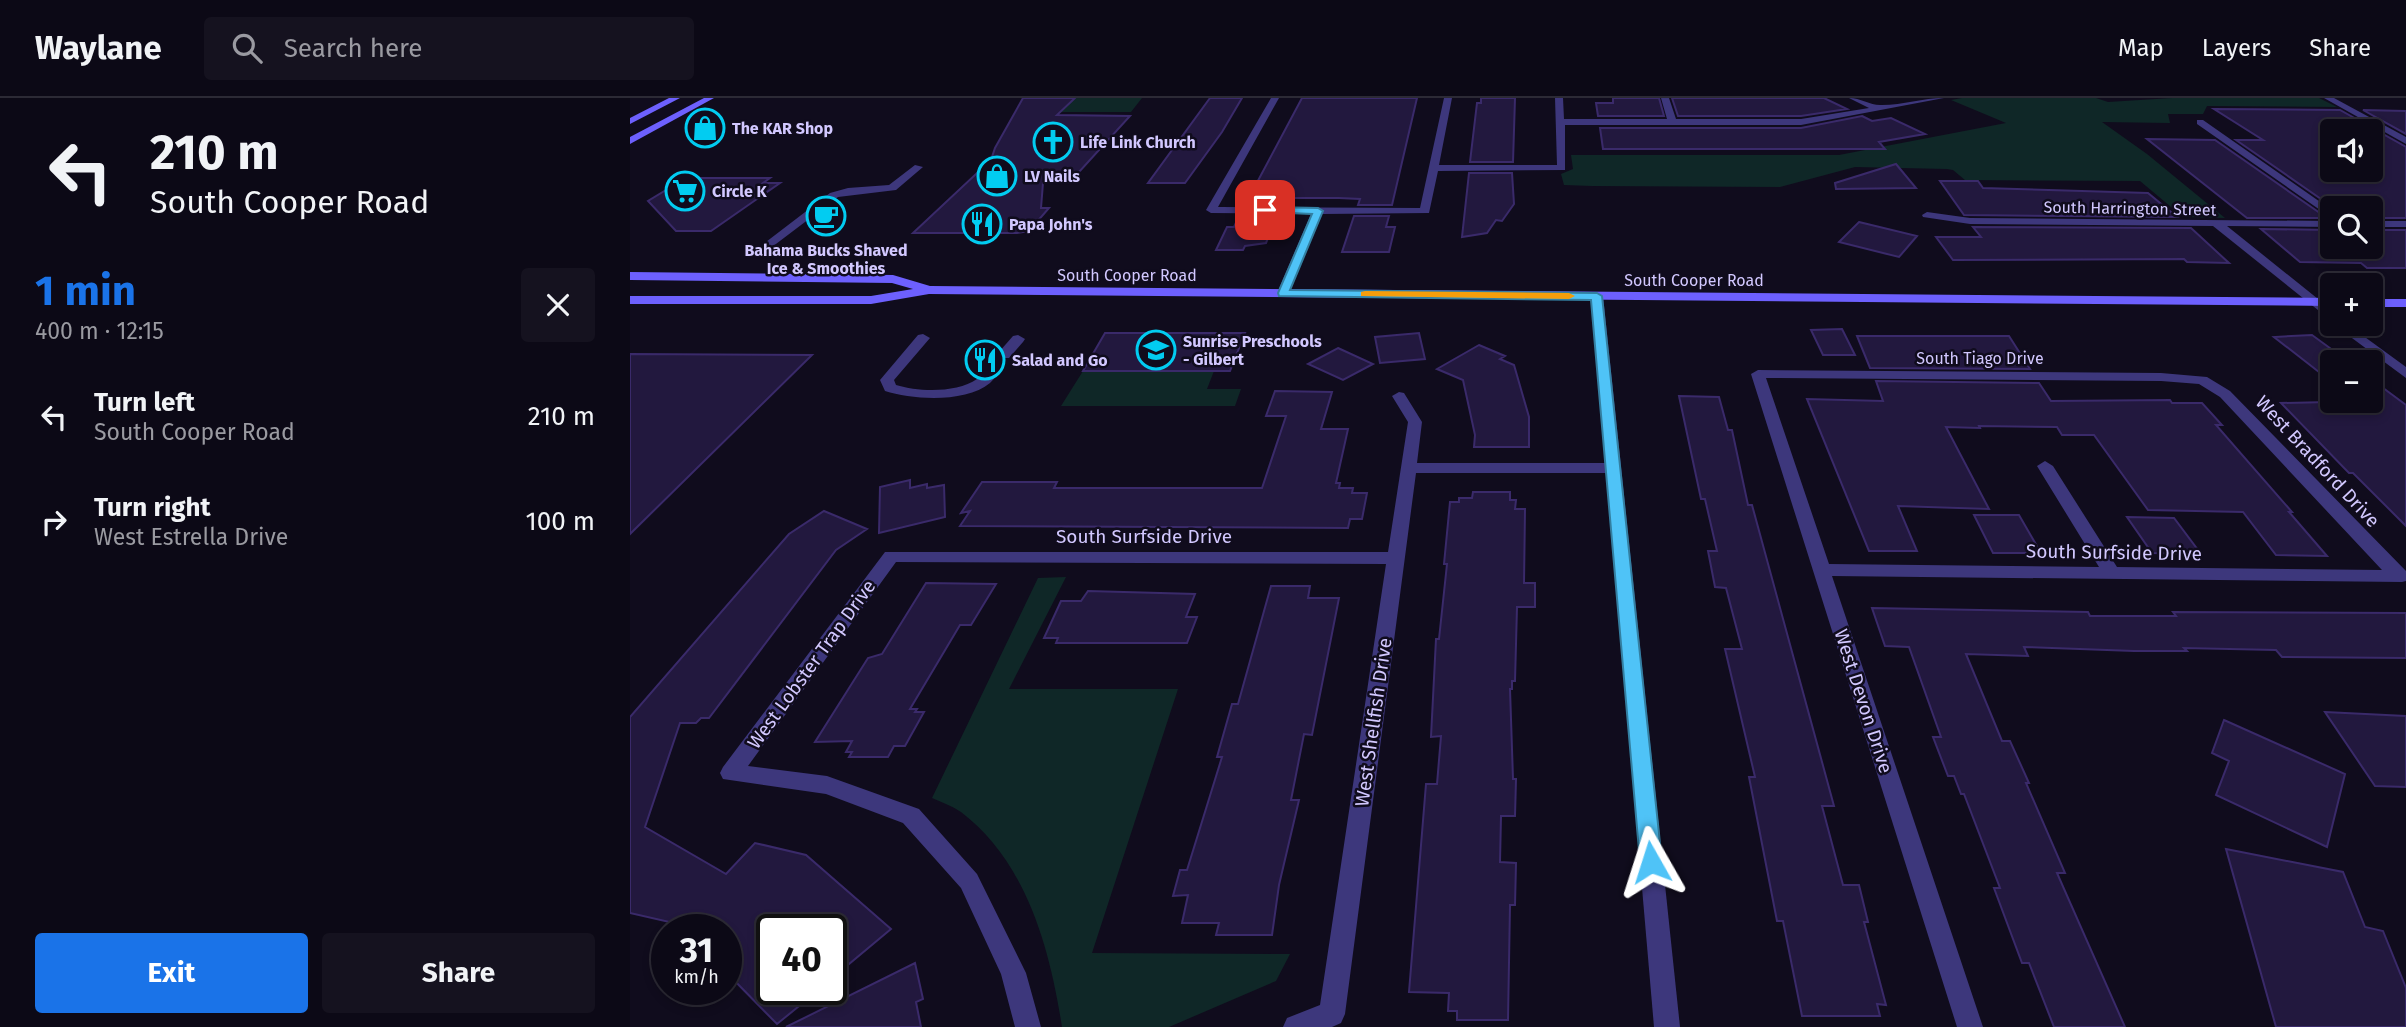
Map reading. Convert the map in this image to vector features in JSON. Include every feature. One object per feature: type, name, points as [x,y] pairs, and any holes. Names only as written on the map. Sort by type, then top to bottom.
[{"type":"main road","points":[[630,121],[676,98]]},
{"type":"main road","points":[[630,141],[710,98]]},
{"type":"main road","name":"South Cooper Road","points":[[630,276],[893,279],[929,290]]},
{"type":"main road","name":"South Cooper Road","points":[[630,300],[871,300],[929,290],[2320,302]]},
{"type":"main road","points":[[2383,303],[2406,303]]},
{"type":"street","points":[[1275,98],[1211,210],[1425,211],[1448,98]]},
{"type":"street","points":[[1434,168],[1562,168],[1559,98]]},
{"type":"street","points":[[1665,98],[1672,122]]},
{"type":"street","points":[[1853,98],[1879,110]]},
{"type":"street","points":[[1560,122],[1801,122],[1940,98]]},
{"type":"street","points":[[2328,98],[2406,141]]},
{"type":"street","points":[[2200,122],[2320,207]]},
{"type":"street","points":[[768,245],[834,195],[892,188],[918,167]]},
{"type":"street","points":[[1283,293],[1318,211]]},
{"type":"street","name":"South Harrington Street","points":[[1927,215],[1970,221],[2320,224]]},
{"type":"street","points":[[2383,224],[2406,224]]},
{"type":"street","points":[[2218,225],[2320,307]]},
{"type":"street","points":[[1597,296],[1667,1027]]},
{"type":"street","points":[[2355,336],[2406,374]]},
{"type":"street","points":[[923,338],[887,380],[890,388],[900,391],[956,392],[983,382],[1018,339]]},
{"type":"street","name":"South Tiago Drive","points":[[1758,374],[2161,377],[2202,380]]},
{"type":"street","name":"West Devon Drive","points":[[1758,374],[1970,1027]]},
{"type":"street","name":"West Bradford Drive","points":[[2202,380],[2225,394],[2402,576]]},
{"type":"street","name":"West Shellfish Drive","points":[[1296,1027],[1332,1014],[1415,422],[1399,396]]},
{"type":"street","points":[[2045,466],[2112,573]]},
{"type":"street","points":[[1409,468],[1612,468]]},
{"type":"street","name":"South Surfside Drive","points":[[891,556],[1396,558]]},
{"type":"street","name":"West Lobster Trap Drive","points":[[891,556],[731,773],[827,785],[911,816],[969,881],[1013,973],[1028,1027]]},
{"type":"street","name":"South Surfside Drive","points":[[1821,570],[2402,576]]},
{"type":"green space","points":[[1076,98],[1142,98],[1131,112],[1057,112],[1067,102]]},
{"type":"green space","points":[[2096,98],[2108,102],[2172,98],[2319,98],[2337,107],[2207,106],[2203,114],[2168,114],[2170,123],[2102,122],[2147,154],[2225,218],[2183,217],[2140,181],[1965,180],[1953,170],[1947,169],[1855,167],[1780,187],[1592,186],[1564,185],[1561,174],[1573,169],[1571,155],[1839,155],[2006,123],[1951,100]]},
{"type":"green space","points":[[1083,371],[1214,371],[1207,389],[1241,389],[1235,406],[1061,406]]},
{"type":"green space","points":[[1066,577],[1009,689],[1178,689],[1092,953],[1290,954],[1276,981],[1169,1027],[1062,1027],[1042,938],[1019,882],[984,832],[961,812],[932,798],[1038,578]]},
{"type":"building","points":[[1023,98],[1075,98],[1057,115],[1130,116],[1069,183],[1043,183],[1041,208],[1049,208],[1029,231],[913,233],[991,160]]},
{"type":"building","points":[[1210,98],[1242,98],[1222,132],[1185,183],[1148,183]]},
{"type":"building","points":[[1302,98],[1417,98],[1392,205],[1358,205],[1360,199],[1285,198],[1282,205],[1245,205]]},
{"type":"building","points":[[1481,98],[1515,98],[1513,162],[1470,162],[1477,103],[1481,103]]},
{"type":"building","points":[[1613,98],[1659,98],[1664,116],[1598,116],[1596,103],[1613,103]]},
{"type":"building","points":[[1672,98],[1824,98],[1847,109],[1801,116],[1678,116]]},
{"type":"building","points":[[2214,109],[2340,110],[2356,119],[2320,119],[2320,182],[2383,182],[2383,134],[2406,147],[2406,218],[2383,218],[2383,196],[2320,196],[2320,198],[2236,140],[2263,140]]},
{"type":"building","points":[[2363,110],[2406,111],[2406,134],[2383,119]]},
{"type":"building","points":[[1862,116],[1872,121],[1891,118],[1925,134],[1879,142],[1885,149],[1603,149],[1600,128],[1801,128]]},
{"type":"building","points":[[2147,139],[2215,140],[2320,213],[2320,218],[2247,218]]},
{"type":"building","points":[[1896,164],[1916,188],[1836,189],[1835,183]]},
{"type":"building","points":[[1469,173],[1512,173],[1514,204],[1502,221],[1496,220],[1487,233],[1462,237]]},
{"type":"building","points":[[693,178],[770,178],[763,183],[780,183],[711,231],[676,231],[648,201],[681,181]]},
{"type":"building","points":[[1940,181],[1978,181],[1983,188],[2148,193],[2177,217],[1964,215]]},
{"type":"building","points":[[1239,216],[1277,216],[1266,243],[1245,246],[1243,250],[1216,250],[1227,227],[1234,227]]},
{"type":"building","points":[[1354,216],[1389,216],[1386,227],[1395,227],[1389,252],[1342,252]]},
{"type":"building","points":[[1859,222],[1917,236],[1899,257],[1839,242]]},
{"type":"building","points":[[1973,227],[2191,228],[2229,263],[2187,262],[2184,259],[1953,260],[1936,237],[1981,237]]},
{"type":"building","points":[[2261,229],[2320,230],[2320,259],[2383,259],[2383,230],[2406,230],[2406,268],[2367,268],[2361,263],[2300,262]]},
{"type":"building","points":[[1842,329],[1855,355],[1823,355],[1811,330]]},
{"type":"building","points":[[1105,333],[1245,333],[1230,371],[1083,371]]},
{"type":"building","points":[[1419,333],[1425,359],[1380,363],[1375,337]]},
{"type":"building","points":[[2312,335],[2333,350],[2320,350],[2320,373],[2274,337]]},
{"type":"building","points":[[1857,336],[2009,336],[2030,369],[1870,368]]},
{"type":"building","points":[[1479,345],[1505,356],[1500,359],[1514,365],[1529,417],[1529,447],[1474,447],[1475,435],[1463,380],[1437,369]]},
{"type":"building","points":[[1338,348],[1373,364],[1343,380],[1308,364]]},
{"type":"building","points":[[630,354],[812,355],[630,534]]},
{"type":"building","points":[[1876,381],[2039,383],[2051,401],[2170,400],[2172,403],[2202,403],[2222,425],[2216,425],[2327,556],[2276,555],[2243,512],[2148,510],[2094,435],[2062,435],[2057,427],[1979,426],[1980,428],[1946,427],[1989,509],[1898,506],[1917,551],[1869,551],[1807,399],[1883,401]]},
{"type":"building","points":[[2383,388],[2406,405],[2406,526],[2353,473],[2349,473],[2281,403],[2320,402],[2320,413],[2383,413]]},
{"type":"building","points":[[1275,391],[1332,392],[1321,429],[1348,429],[1336,483],[1340,483],[1339,488],[1353,488],[1352,493],[1367,493],[1362,519],[1350,519],[1348,528],[960,526],[970,511],[961,513],[982,482],[1057,482],[1054,488],[1262,488],[1286,416],[1266,416]]},
{"type":"building","points":[[1679,396],[1719,397],[1728,430],[1732,430],[1748,505],[1752,505],[1834,806],[1822,806],[1843,885],[1859,885],[1868,922],[1864,922],[1886,1005],[1877,1004],[1880,1016],[1802,1016],[1783,921],[1777,921],[1749,777],[1755,777],[1725,649],[1742,649],[1726,588],[1715,587],[1708,551],[1717,551],[1705,499],[1701,499]]},
{"type":"building","points":[[910,480],[910,488],[927,484],[927,488],[944,485],[945,517],[879,533],[880,487]]},
{"type":"building","points":[[1473,492],[1510,492],[1510,500],[1516,500],[1515,509],[1525,509],[1524,583],[1535,583],[1535,607],[1517,607],[1515,681],[1512,681],[1510,689],[1513,779],[1516,779],[1515,816],[1501,816],[1500,862],[1516,863],[1515,905],[1510,905],[1508,1020],[1457,1020],[1457,1011],[1448,1011],[1449,993],[1409,992],[1426,784],[1437,784],[1441,736],[1431,737],[1436,639],[1439,639],[1447,564],[1444,564],[1450,502],[1459,502],[1459,498],[1472,498]]},
{"type":"building","points":[[824,511],[867,529],[836,550],[709,718],[701,718],[696,723],[680,723],[645,827],[726,874],[755,843],[806,855],[891,929],[847,966],[847,914],[756,914],[756,1003],[742,988],[742,914],[651,914],[651,918],[630,913],[630,717],[789,534]]},
{"type":"building","points":[[1974,515],[2019,515],[2041,553],[1993,553]]},
{"type":"building","points":[[2127,517],[2174,518],[2201,554],[2152,553]]},
{"type":"building","points":[[926,583],[996,584],[971,625],[960,625],[910,709],[924,712],[905,746],[894,746],[888,757],[849,757],[852,752],[846,752],[852,741],[815,742],[868,658],[882,654]]},
{"type":"building","points":[[1271,586],[1310,586],[1308,598],[1339,598],[1312,735],[1304,734],[1291,800],[1299,800],[1279,885],[1272,935],[1216,935],[1219,923],[1182,923],[1188,895],[1173,896],[1180,870],[1187,870],[1222,757],[1217,757],[1232,704],[1238,704]]},
{"type":"building","points":[[1088,591],[1195,594],[1186,617],[1197,617],[1187,643],[1056,643],[1058,638],[1044,638],[1061,601],[1081,601]]},
{"type":"building","points":[[1872,608],[2088,612],[2090,616],[2176,616],[2173,612],[2406,613],[2406,658],[2282,657],[2276,650],[2184,648],[2187,651],[2024,647],[2028,656],[1966,654],[2002,741],[2010,741],[2029,783],[2026,783],[2065,873],[2057,873],[2125,1027],[2054,1027],[2029,963],[2022,963],[1994,888],[2000,888],[1964,794],[1961,794],[1954,776],[1948,776],[1933,737],[1941,737],[1909,647],[1885,646]]},
{"type":"building","points":[[2325,712],[2406,716],[2406,787],[2375,786]]},
{"type":"building","points":[[2224,720],[2345,774],[2327,847],[2216,795],[2229,761],[2212,753]]},
{"type":"building","points":[[2226,849],[2343,872],[2365,927],[2383,931],[2406,988],[2406,1027],[2276,1027]]},
{"type":"building","points":[[915,963],[923,999],[916,1002],[921,1027],[786,1027],[830,1005],[847,1005],[847,997]]},
{"type":"building","points":[[758,1005],[800,1005],[777,1024]]},
{"type":"slow traffic","points":[[1365,294],[1569,296]]},
{"type":"place","name":"The KAR Shop","points":[[705,128]]},
{"type":"place","name":"Life Link Church","points":[[1053,142]]},
{"type":"place","name":"LV Nails","points":[[997,176]]},
{"type":"place","name":"Circle K","points":[[685,191]]},
{"type":"place","name":"Bahama Bucks Shaved Ice & Smoothies","points":[[826,216]]},
{"type":"place","name":"Papa John's","points":[[982,224]]},
{"type":"place","name":"Sunrise Preschools - Gilbert","points":[[1156,350]]},
{"type":"place","name":"Salad and Go","points":[[985,360]]},
{"type":"route","points":[[1265,210],[1318,211],[1283,293],[1597,296],[1651,862]]}]
